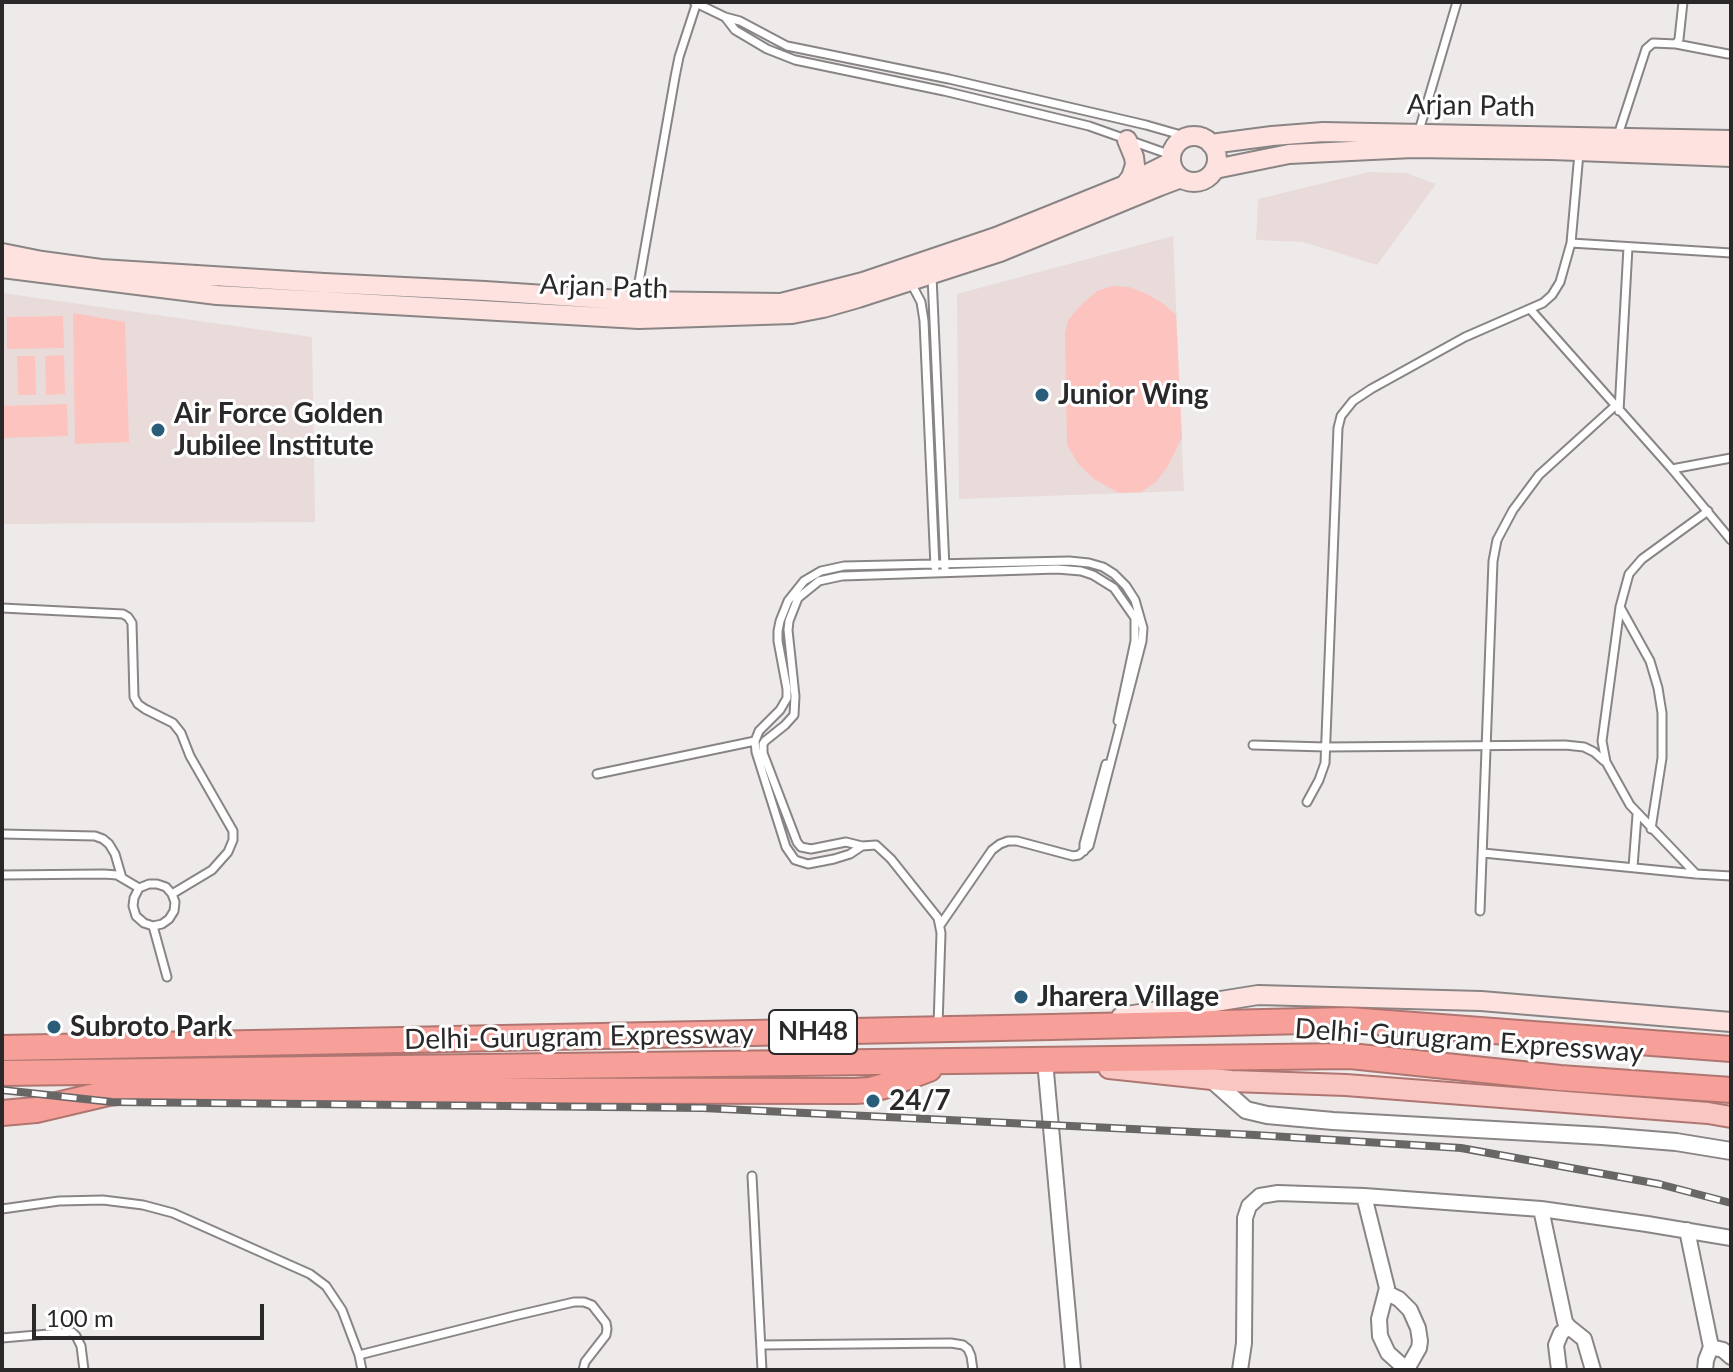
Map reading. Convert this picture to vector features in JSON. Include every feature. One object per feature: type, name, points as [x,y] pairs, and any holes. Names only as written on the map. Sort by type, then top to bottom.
[{"type":"highway","name":"Delhi-Gurugram Expressway","points":[[2,1048],[1348,1020],[1731,1049]]},
{"type":"highway","name":"Delhi-Gurugram Expressway","points":[[2,1073],[1350,1056],[1560,1078],[1731,1090]]},
{"type":"highway","points":[[2,1113],[36,1110],[108,1093],[137,1090],[855,1091],[884,1086],[946,1063]]},
{"type":"main road","name":"Arjan Path","points":[[1211,144],[1323,132],[1579,151],[1731,140]]},
{"type":"main road","name":"Arjan Path","points":[[1215,169],[1289,154],[1416,141],[1556,135],[1615,146],[1731,157]]},
{"type":"main road","points":[[1188,137],[1200,137],[1211,144],[1216,156],[1215,169],[1206,179],[1187,181],[1175,165],[1177,144],[1188,137]]},
{"type":"main road","points":[[1125,185],[1135,165],[1127,140]]},
{"type":"main road","name":"Arjan Path","points":[[2,253],[101,269],[636,301],[781,303],[863,282],[996,237],[1175,165]]},
{"type":"main road","name":"Arjan Path","points":[[2,268],[217,295],[639,319],[792,314],[823,308],[1000,252],[1175,165]]},
{"type":"main road","points":[[1051,1027],[1258,995],[1481,1001],[1731,1022]]},
{"type":"main road","points":[[1045,1061],[1210,1078],[1346,1085],[1731,1117]]},
{"type":"street","points":[[1045,1061],[1073,1370]]},
{"type":"street","points":[[1210,1078],[1246,1110],[1267,1115],[1602,1136],[1676,1142],[1731,1151]]},
{"type":"street","points":[[1242,1369],[1245,1218],[1249,1206],[1260,1196],[1278,1193],[1364,1196],[1541,1209],[1731,1238]]},
{"type":"street","points":[[1364,1196],[1386,1281],[1387,1293],[1379,1319],[1380,1336],[1388,1353],[1407,1369],[1419,1348],[1418,1328],[1410,1310],[1387,1293]]},
{"type":"street","points":[[1541,1209],[1563,1318],[1584,1339],[1593,1370]]},
{"type":"street","points":[[1687,1230],[1711,1347],[1705,1370]]},
{"type":"street","points":[[1559,1370],[1556,1345],[1561,1333],[1569,1327]]},
{"type":"street","points":[[1711,1347],[1723,1350],[1731,1357]]},
{"type":"lane","points":[[636,301],[675,77],[696,2],[787,46],[949,79],[1188,137]]},
{"type":"lane","points":[[1416,141],[1457,2]]},
{"type":"lane","points":[[1676,44],[1683,2]]},
{"type":"lane","points":[[725,17],[735,30],[767,49],[795,60],[1089,126],[1127,140],[1175,165]]},
{"type":"lane","points":[[1615,146],[1646,49],[1653,43],[1728,54]]},
{"type":"lane","points":[[1307,802],[1322,772],[1326,747],[1338,428],[1341,416],[1353,401],[1444,347],[1543,303],[1552,295],[1560,282],[1571,243],[1579,151]]},
{"type":"lane","points":[[1571,243],[1731,253]]},
{"type":"lane","points":[[1480,911],[1493,561],[1497,540],[1513,510],[1539,475],[1617,408],[1628,247]]},
{"type":"lane","points":[[932,274],[945,568]]},
{"type":"lane","points":[[910,281],[921,302],[924,321],[936,569]]},
{"type":"lane","points":[[1530,309],[1731,540]]},
{"type":"lane","points":[[1672,469],[1731,458]]},
{"type":"lane","points":[[1696,874],[1637,815],[1606,762],[1602,732],[1620,607],[1629,574],[1642,559],[1708,511]]},
{"type":"lane","points":[[862,846],[850,854],[808,864],[795,860],[786,847],[755,741],[759,731],[780,710],[787,698],[778,641],[783,611],[804,581],[821,571],[844,566],[936,569]]},
{"type":"lane","points":[[938,1030],[941,924],[934,911],[876,845],[846,842],[811,849],[801,847],[763,753],[765,741],[791,719],[795,710],[789,621],[798,598],[819,581],[842,576],[945,568],[1057,569],[1093,575],[1114,588],[1131,611],[1135,618],[1135,641],[1084,851],[1073,856],[1017,841],[1000,844],[992,850],[941,924]]},
{"type":"lane","points":[[1620,607],[1650,661],[1662,713],[1662,758],[1651,829]]},
{"type":"lane","points":[[2,608],[123,614],[132,623],[134,697],[138,704],[173,723],[181,733],[190,756],[233,831],[228,852],[212,870],[172,894]]},
{"type":"lane","points":[[597,774],[755,741]]},
{"type":"lane","points":[[1253,745],[1565,745],[1584,747],[1606,762]]},
{"type":"lane","points":[[1633,867],[1637,815]]},
{"type":"lane","points":[[2,834],[95,836],[109,844],[122,878]]},
{"type":"lane","points":[[1483,853],[1731,876]]},
{"type":"lane","points":[[2,875],[104,874],[122,878],[139,888]]},
{"type":"lane","points":[[157,884],[166,887],[172,894],[174,911],[162,924],[153,926],[136,916],[133,906],[139,888],[157,884]]},
{"type":"lane","points":[[153,926],[167,977]]},
{"type":"lane","points":[[752,1176],[762,1370]]},
{"type":"lane","points":[[2,1209],[59,1201],[103,1200],[143,1205],[173,1213],[310,1274],[326,1286],[342,1310],[362,1370]]},
{"type":"lane","points":[[359,1355],[514,1316],[584,1302],[592,1305],[607,1329],[583,1370]]},
{"type":"lane","points":[[2,1338],[72,1332],[81,1346],[84,1370]]},
{"type":"lane","points":[[761,1345],[951,1343],[968,1349],[973,1370]]},
{"type":"shaded area","points":[[1369,172],[1406,173],[1436,184],[1377,265],[1303,242],[1256,240],[1258,199]]},
{"type":"shaded area","points":[[1173,236],[1184,491],[959,499],[957,294]]},
{"type":"shaded area","points":[[1112,286],[1129,287],[1147,294],[1176,315],[1182,437],[1168,466],[1156,482],[1141,492],[1119,493],[1094,479],[1079,465],[1067,445],[1065,333],[1068,320],[1097,291]]},
{"type":"shaded area","name":"Air Force Golden Jubilee Institute","points":[[2,293],[312,337],[315,522],[2,524]]},
{"type":"shaded area","points":[[73,313],[125,322],[129,442],[75,444]]},
{"type":"shaded area","points":[[63,316],[64,348],[7,349],[7,317]]},
{"type":"shaded area","points":[[64,355],[65,394],[46,395],[45,356]]},
{"type":"shaded area","points":[[17,356],[35,356],[36,395],[18,395]]},
{"type":"shaded area","points":[[67,404],[68,436],[2,438],[2,406]]},
{"type":"railway","points":[[2,1090],[112,1102],[703,1108],[1461,1148],[1659,1184],[1731,1203]]},
{"type":"place","name":"Junior Wing","points":[[1042,395]]},
{"type":"place","name":"Air Force Golden Jubilee Institute","points":[[158,430]]},
{"type":"place","name":"Jharera Village","points":[[1021,997]]},
{"type":"place","name":"Subroto Park","points":[[54,1027]]},
{"type":"place","name":"24/7","points":[[873,1101]]}]
